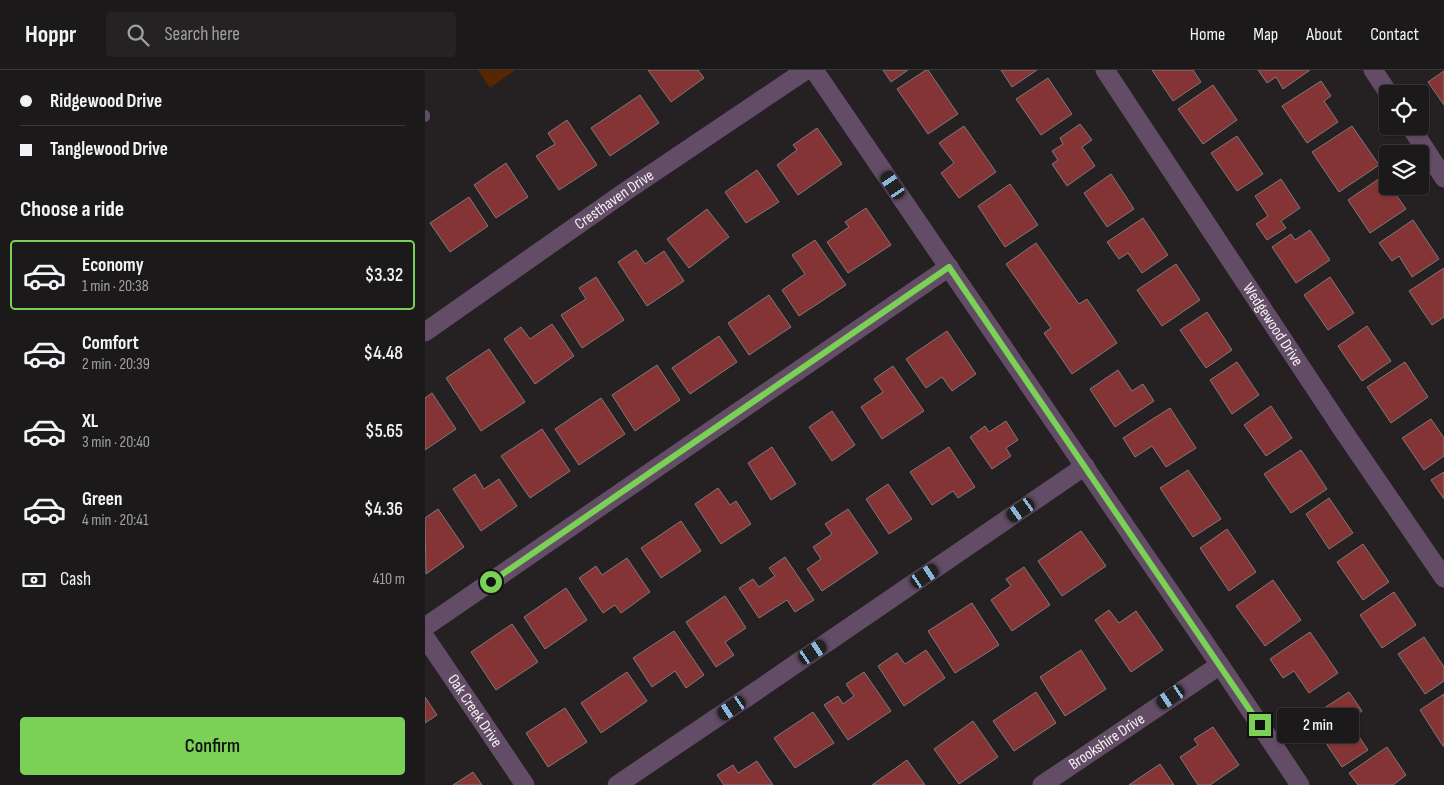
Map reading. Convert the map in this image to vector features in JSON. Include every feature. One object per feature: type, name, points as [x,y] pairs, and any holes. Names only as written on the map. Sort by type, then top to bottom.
[{"type":"street","name":"Cresthaven Drive","points":[[425,332],[629,189],[806,70]]},
{"type":"street","points":[[814,70],[1220,664],[1300,785]]},
{"type":"street","name":"Wedgewood Drive","points":[[1105,70],[1344,432],[1444,578]]},
{"type":"street","points":[[1373,70],[1383,85]]},
{"type":"street","points":[[1416,135],[1444,178]]},
{"type":"street","points":[[425,627],[949,267]]},
{"type":"street","points":[[617,785],[1085,466]]},
{"type":"street","name":"Oak Creek Drive","points":[[425,636],[525,785]]},
{"type":"street","name":"Brookshire Drive","points":[[1042,785],[1220,664]]},
{"type":"shaded area","points":[[478,70],[515,70],[490,88]]},
{"type":"building","points":[[648,70],[698,70],[704,78],[671,102]]},
{"type":"building","points":[[883,70],[908,70],[891,82]]},
{"type":"building","points":[[928,70],[958,114],[928,134],[897,89]]},
{"type":"building","points":[[1001,70],[1037,70],[1012,87]]},
{"type":"building","points":[[1152,70],[1193,70],[1201,82],[1173,101]]},
{"type":"building","points":[[1258,70],[1310,70],[1283,89],[1276,77],[1267,83]]},
{"type":"building","points":[[1444,71],[1444,105],[1428,82]]},
{"type":"building","points":[[1048,78],[1072,114],[1041,135],[1016,99]]},
{"type":"building","points":[[1321,81],[1331,96],[1324,101],[1338,122],[1307,143],[1282,106]]},
{"type":"building","points":[[1213,85],[1237,120],[1203,144],[1178,109]]},
{"type":"building","points":[[640,95],[659,123],[610,156],[591,128]]},
{"type":"building","points":[[567,120],[597,165],[559,190],[536,156],[555,144],[548,133]]},
{"type":"building","points":[[1080,124],[1092,140],[1082,147],[1095,166],[1067,186],[1052,164],[1058,160],[1052,151],[1063,144],[1060,138]]},
{"type":"building","points":[[964,126],[996,172],[959,198],[941,173],[954,163],[939,143]]},
{"type":"building","points":[[1352,126],[1379,165],[1339,192],[1312,152]]},
{"type":"building","points":[[817,128],[842,164],[798,195],[777,165],[797,150],[793,145]]},
{"type":"building","points":[[1237,136],[1263,174],[1237,191],[1211,153]]},
{"type":"building","points":[[506,163],[528,197],[496,218],[474,185]]},
{"type":"building","points":[[757,170],[779,202],[746,223],[725,192]]},
{"type":"building","points":[[1111,174],[1134,209],[1107,227],[1084,193]]},
{"type":"building","points":[[1281,179],[1300,208],[1281,221],[1286,228],[1267,240],[1256,224],[1268,216],[1255,196]]},
{"type":"building","points":[[1379,179],[1379,195],[1396,195],[1406,209],[1370,233],[1348,200]]},
{"type":"building","points":[[1010,184],[1038,225],[1005,247],[978,206]]},
{"type":"building","points":[[469,197],[488,226],[450,252],[430,223]]},
{"type":"building","points":[[866,208],[891,245],[848,273],[827,242],[849,227],[845,222]]},
{"type":"building","points":[[707,209],[729,237],[689,268],[667,239]]},
{"type":"building","points":[[1143,218],[1168,255],[1142,273],[1128,253],[1119,259],[1107,242]]},
{"type":"building","points":[[1413,220],[1439,259],[1412,277],[1399,256],[1392,261],[1379,243]]},
{"type":"building","points":[[1310,230],[1330,260],[1296,283],[1272,247],[1291,234],[1295,240]]},
{"type":"building","points":[[815,240],[846,285],[799,316],[782,290],[805,274],[792,255]]},
{"type":"building","points":[[1036,243],[1079,304],[1087,299],[1117,343],[1072,374],[1044,333],[1051,328],[1006,264]]},
{"type":"building","points":[[636,250],[645,264],[664,251],[684,281],[647,306],[618,262]]},
{"type":"building","points":[[1176,264],[1200,300],[1162,326],[1137,290]]},
{"type":"building","points":[[1444,268],[1444,317],[1432,325],[1409,291]]},
{"type":"building","points":[[596,277],[624,320],[582,348],[561,315],[586,299],[579,288]]},
{"type":"building","points":[[1330,277],[1354,313],[1328,330],[1304,295]]},
{"type":"building","points":[[769,295],[791,327],[749,355],[728,323]]},
{"type":"building","points":[[1207,312],[1232,350],[1206,368],[1180,330]]},
{"type":"building","points":[[552,324],[574,356],[535,384],[504,339],[521,327],[530,339]]},
{"type":"building","points":[[1367,326],[1391,361],[1362,381],[1338,346]]},
{"type":"building","points":[[947,331],[976,374],[952,391],[942,377],[926,388],[906,359]]},
{"type":"building","points":[[719,336],[737,362],[690,394],[672,368]]},
{"type":"building","points":[[489,349],[525,402],[481,431],[446,378]]},
{"type":"building","points":[[1237,362],[1259,395],[1232,414],[1210,380]]},
{"type":"building","points":[[1405,362],[1428,397],[1391,423],[1367,387]]},
{"type":"building","points":[[657,365],[680,400],[635,431],[612,395]]},
{"type":"building","points":[[893,366],[924,411],[882,439],[861,407],[883,392],[874,379]]},
{"type":"building","points":[[1118,370],[1132,391],[1143,384],[1154,401],[1115,427],[1090,389]]},
{"type":"building","points":[[432,393],[456,429],[425,450],[425,398]]},
{"type":"building","points":[[601,398],[625,434],[579,465],[555,429]]},
{"type":"building","points":[[1271,406],[1292,438],[1266,456],[1244,425]]},
{"type":"building","points":[[1170,408],[1196,448],[1166,467],[1152,446],[1135,457],[1123,438]]},
{"type":"building","points":[[832,411],[855,445],[832,461],[809,427]]},
{"type":"building","points":[[1431,419],[1444,438],[1444,456],[1424,470],[1402,438]]},
{"type":"building","points":[[1006,421],[1018,440],[1006,448],[1011,456],[992,469],[970,437],[985,426],[989,432]]},
{"type":"building","points":[[542,429],[570,471],[530,498],[501,456]]},
{"type":"building","points":[[772,447],[796,484],[771,500],[748,463]]},
{"type":"building","points":[[949,447],[975,487],[958,498],[953,491],[932,505],[910,472]]},
{"type":"building","points":[[1301,450],[1327,489],[1291,513],[1264,474]]},
{"type":"building","points":[[1188,470],[1221,519],[1193,537],[1160,488]]},
{"type":"building","points":[[1444,472],[1444,499],[1431,480]]},
{"type":"building","points":[[475,474],[484,489],[499,479],[517,506],[481,531],[453,489]]},
{"type":"building","points":[[888,484],[912,519],[889,534],[866,499]]},
{"type":"building","points":[[718,488],[730,505],[736,501],[751,524],[721,544],[695,504]]},
{"type":"building","points":[[1329,498],[1353,533],[1329,549],[1306,514]]},
{"type":"building","points":[[438,509],[464,547],[426,574],[425,518]]},
{"type":"building","points":[[848,509],[878,553],[822,591],[807,569],[821,559],[813,547],[832,534],[825,524]]},
{"type":"building","points":[[681,521],[701,551],[661,578],[641,548]]},
{"type":"building","points":[[1227,529],[1256,572],[1229,591],[1200,548]]},
{"type":"building","points":[[1081,531],[1106,566],[1062,596],[1038,561]]},
{"type":"building","points":[[1363,544],[1389,582],[1363,600],[1337,562]]},
{"type":"building","points":[[785,557],[814,600],[795,612],[787,600],[759,618],[739,588],[753,579],[759,587],[775,576],[769,568]]},
{"type":"building","points":[[627,558],[650,592],[621,613],[615,605],[603,613],[579,578],[596,566],[602,575]]},
{"type":"building","points":[[1024,567],[1050,605],[1012,631],[991,600],[1011,586],[1006,579]]},
{"type":"building","points":[[1273,580],[1301,620],[1265,646],[1236,606]]},
{"type":"building","points":[[566,588],[587,620],[545,649],[524,617]]},
{"type":"building","points":[[1394,592],[1416,625],[1382,648],[1360,615]]},
{"type":"building","points":[[725,596],[746,628],[725,642],[734,655],[716,667],[686,622]]},
{"type":"building","points":[[972,603],[999,645],[955,673],[928,631]]},
{"type":"building","points":[[1109,610],[1119,623],[1136,611],[1163,650],[1131,672],[1095,620]]},
{"type":"building","points":[[512,624],[538,662],[496,690],[471,652]]},
{"type":"building","points":[[674,631],[704,675],[686,688],[675,671],[652,687],[633,658]]},
{"type":"building","points":[[1310,632],[1338,673],[1309,693],[1294,671],[1283,678],[1270,659]]},
{"type":"building","points":[[1424,637],[1444,667],[1444,681],[1425,694],[1398,654]]},
{"type":"building","points":[[926,650],[945,678],[904,706],[878,666],[897,653],[905,664]]},
{"type":"building","points":[[1081,650],[1106,689],[1065,716],[1040,677]]},
{"type":"building","points":[[627,672],[647,701],[601,733],[581,703]]},
{"type":"building","points":[[864,672],[891,711],[848,740],[824,705],[838,696],[843,704],[854,696],[846,684]]},
{"type":"building","points":[[1036,692],[1056,723],[1014,751],[993,721]]},
{"type":"building","points":[[1349,692],[1362,711],[1348,720],[1368,750],[1342,767],[1309,718]]},
{"type":"building","points":[[1444,694],[1444,746],[1443,746],[1420,710]]},
{"type":"building","points":[[425,697],[437,715],[425,723]]},
{"type":"building","points":[[565,708],[587,742],[548,767],[526,733]]},
{"type":"building","points":[[813,712],[834,743],[795,768],[774,738]]},
{"type":"building","points":[[973,721],[998,757],[959,784],[934,749]]},
{"type":"building","points":[[1213,727],[1239,765],[1210,785],[1198,785],[1180,757],[1198,745],[1194,739]]},
{"type":"building","points":[[1387,747],[1406,775],[1393,785],[1358,785],[1349,773]]},
{"type":"building","points":[[907,760],[925,785],[872,785]]},
{"type":"building","points":[[757,761],[773,785],[724,785],[717,775],[733,765],[738,773]]},
{"type":"building","points":[[1160,764],[1174,785],[1129,785]]},
{"type":"building","points":[[473,772],[482,785],[453,785]]},
{"type":"route","points":[[491,582],[949,267],[1260,725]]}]
